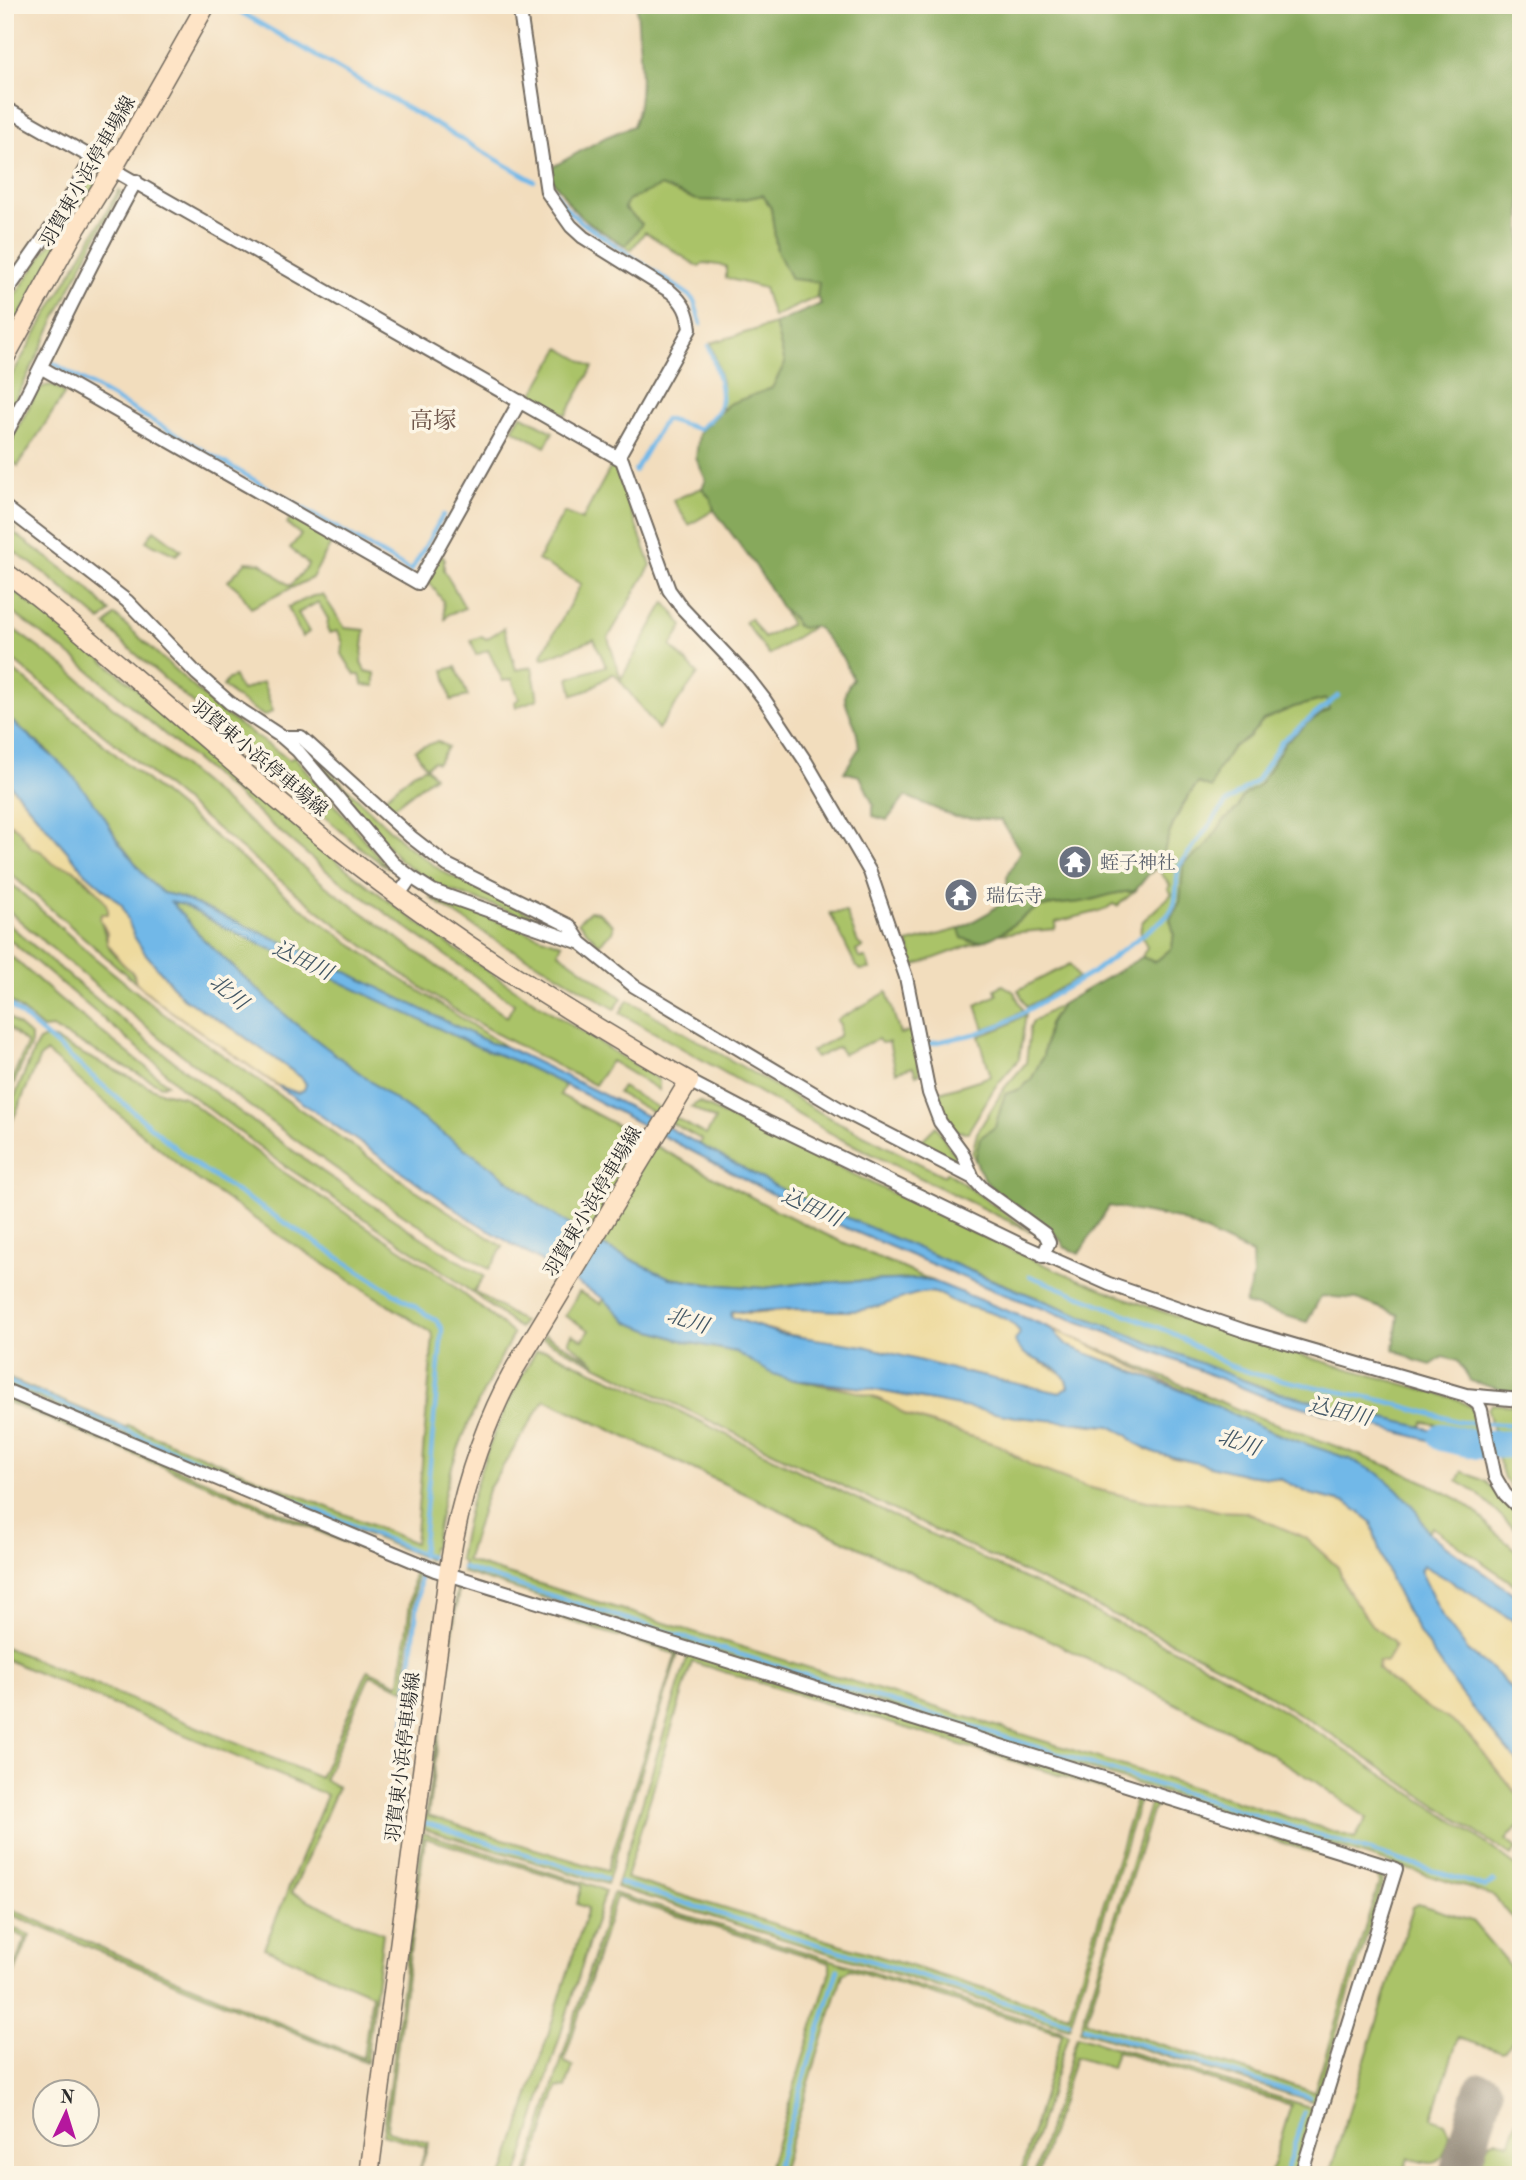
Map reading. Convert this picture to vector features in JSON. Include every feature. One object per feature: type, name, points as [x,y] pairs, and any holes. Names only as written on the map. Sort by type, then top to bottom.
[{"type":"main road","name":"羽賀東小浜停車場線","points":[[5,358],[73,234],[206,5]]},
{"type":"main road","name":"羽賀東小浜停車場線","points":[[5,572],[73,624],[338,849],[398,896],[584,1020],[689,1081],[540,1326],[500,1395],[479,1442],[457,1518],[448,1574],[369,2175]]},
{"type":"street","points":[[519,5],[547,192],[571,226],[583,237],[671,292],[681,301],[688,313],[690,329],[618,457]]},
{"type":"street","points":[[5,108],[622,460],[669,590],[682,608],[747,677],[771,710],[806,762],[870,872],[906,977],[929,1093],[940,1122],[962,1152],[973,1178],[982,1189],[1045,1234],[1049,1242],[1043,1256]]},
{"type":"street","points":[[5,294],[60,215],[93,158]]},
{"type":"street","points":[[5,436],[42,368],[99,246],[135,181]]},
{"type":"street","points":[[42,368],[418,583],[520,401]]},
{"type":"street","points":[[5,507],[127,601],[197,674],[230,703],[282,737],[298,751],[393,863],[411,877],[433,891],[581,943]]},
{"type":"street","points":[[282,737],[301,737],[411,837],[447,865],[570,926],[581,943],[634,986],[845,1112],[973,1178]]},
{"type":"street","points":[[398,896],[411,877]]},
{"type":"street","points":[[689,1081],[769,1123],[1043,1256],[1109,1284],[1207,1319],[1466,1395],[1521,1400]]},
{"type":"street","points":[[5,1390],[448,1574],[1396,1869],[1301,2175]]},
{"type":"street","points":[[1466,1395],[1478,1404],[1481,1410],[1499,1486],[1521,1510]]},
{"type":"green space","points":[[637,5],[1521,5],[1521,1392],[1509,1392],[1470,1381],[1458,1361],[1443,1357],[1431,1365],[1414,1360],[1394,1349],[1398,1315],[1357,1299],[1321,1296],[1307,1322],[1245,1304],[1253,1276],[1252,1254],[1178,1219],[1109,1206],[1079,1254],[1064,1247],[1042,1223],[995,1191],[984,1179],[975,1160],[980,1138],[995,1127],[1005,1094],[1020,1089],[1031,1080],[1043,1056],[1049,1024],[1062,1004],[1142,957],[1155,962],[1172,948],[1174,933],[1170,919],[1180,902],[1185,862],[1203,850],[1224,821],[1238,808],[1242,797],[1260,784],[1285,743],[1329,709],[1326,699],[1294,707],[1263,720],[1249,737],[1233,747],[1217,771],[1211,788],[1198,783],[1191,792],[1174,821],[1161,864],[1135,891],[1045,906],[1030,912],[993,937],[973,941],[962,938],[959,929],[1008,898],[1007,877],[1020,851],[1001,820],[955,817],[906,796],[887,820],[873,816],[873,804],[860,776],[844,772],[859,748],[855,726],[845,702],[848,685],[853,679],[842,657],[818,628],[797,626],[781,607],[757,568],[714,510],[711,499],[702,488],[706,480],[696,458],[699,432],[729,404],[772,388],[785,363],[775,324],[821,304],[817,297],[819,282],[791,279],[777,251],[771,208],[763,195],[734,201],[697,200],[661,186],[628,200],[624,208],[642,224],[625,246],[580,216],[551,180],[549,169],[606,137],[633,126],[641,83]]},
{"type":"green space","points":[[91,178],[98,182],[5,341],[5,310],[68,218]]},
{"type":"green space","points":[[661,186],[697,200],[734,201],[763,195],[771,208],[777,251],[819,282],[817,297],[773,317],[764,288],[726,278],[726,266],[704,263],[699,267],[645,232],[631,250],[625,246],[642,224],[624,208],[628,200]]},
{"type":"green space","points":[[119,190],[121,192],[90,248],[5,420],[5,387]]},
{"type":"green space","points":[[775,324],[785,363],[772,389],[729,404],[722,410],[722,382],[711,343]]},
{"type":"green space","points":[[560,348],[593,367],[566,415],[532,396]]},
{"type":"green space","points":[[52,385],[65,393],[18,466],[5,455],[5,451],[38,390]]},
{"type":"green space","points":[[521,415],[553,432],[545,447],[512,429]]},
{"type":"green space","points":[[613,463],[651,565],[608,638],[621,679],[665,602],[683,626],[671,646],[698,674],[658,729],[615,674],[586,691],[573,695],[569,678],[606,666],[594,639],[543,659],[542,655],[581,584],[538,560],[564,512],[582,520]]},
{"type":"green space","points":[[702,488],[711,499],[714,510],[689,525],[673,500]]},
{"type":"green space","points":[[291,517],[332,542],[312,578],[251,608],[239,590],[228,581],[246,562],[261,563],[290,586],[307,567],[308,564],[290,548],[301,535],[287,524]]},
{"type":"green space","points":[[5,519],[16,530],[14,533],[86,586],[110,612],[101,621],[43,572],[5,545]]},
{"type":"green space","points":[[154,530],[181,550],[176,555],[146,541]]},
{"type":"green space","points":[[441,555],[444,558],[444,570],[465,608],[449,614],[445,619],[443,601],[427,579]]},
{"type":"green space","points":[[5,585],[92,652],[343,866],[498,978],[659,1080],[659,1090],[611,1061],[595,1085],[505,1038],[461,1014],[419,986],[313,907],[5,654],[5,623],[65,667],[327,887],[507,1017],[514,1004],[328,872],[73,657],[5,607]]},
{"type":"green space","points":[[323,595],[345,628],[365,630],[361,663],[365,671],[375,673],[375,686],[363,685],[360,675],[355,675],[342,654],[343,643],[338,631],[329,633],[328,619],[318,602],[298,613],[309,632],[302,637],[288,607],[313,596]]},
{"type":"green space","points":[[781,607],[801,626],[814,626],[769,655],[745,622],[750,618],[764,638],[791,624]]},
{"type":"green space","points":[[115,615],[221,712],[290,760],[294,756],[389,869],[362,849],[123,643],[106,625]]},
{"type":"green space","points":[[504,628],[516,670],[532,667],[538,699],[516,707],[515,702],[519,699],[512,679],[503,681],[488,650],[476,655],[471,640],[482,636],[486,639]]},
{"type":"green space","points":[[5,663],[299,906],[387,970],[506,1047],[490,1043],[308,953],[177,896],[163,893],[150,882],[117,839],[104,816],[50,753],[5,715]]},
{"type":"green space","points":[[456,667],[468,696],[451,700],[444,670]]},
{"type":"green space","points":[[234,677],[241,691],[263,682],[273,711],[264,716],[235,697],[223,686],[228,679]]},
{"type":"green space","points":[[1326,699],[1329,709],[1285,743],[1260,784],[1242,797],[1238,808],[1224,821],[1203,850],[1185,862],[1180,902],[1170,919],[1174,933],[1172,948],[1155,962],[1142,957],[1147,947],[1141,934],[1141,925],[1172,894],[1168,889],[1170,885],[1157,868],[1162,862],[1174,822],[1193,789],[1198,783],[1212,787],[1217,771],[1233,747],[1249,737],[1263,720],[1294,707]]},
{"type":"green space","points":[[437,741],[448,747],[437,763],[434,761],[426,767],[415,750]]},
{"type":"green space","points":[[305,748],[405,844],[443,872],[564,930],[435,885],[400,860]]},
{"type":"green space","points":[[426,767],[434,776],[391,809],[384,802],[385,797],[413,773]]},
{"type":"green space","points":[[5,820],[18,829],[32,848],[40,849],[48,858],[73,869],[104,898],[109,908],[108,914],[100,919],[108,944],[115,956],[133,974],[136,983],[5,869]]},
{"type":"green space","points":[[5,878],[161,1012],[414,1189],[503,1247],[489,1269],[430,1233],[325,1161],[139,1021],[5,908]]},
{"type":"green space","points":[[1135,891],[1117,906],[1113,904],[1104,910],[1056,922],[1055,929],[999,934],[1033,910]]},
{"type":"green space","points":[[429,897],[562,944],[558,952],[622,998],[615,1009],[503,945]]},
{"type":"green space","points":[[170,901],[476,1046],[565,1085],[560,1095],[772,1208],[935,1282],[921,1279],[805,1283],[764,1288],[708,1284],[670,1278],[605,1247],[545,1209],[293,1022],[203,939]]},
{"type":"green space","points":[[590,911],[598,912],[613,925],[613,931],[599,944],[578,922]]},
{"type":"green space","points":[[846,912],[858,943],[863,947],[856,951],[859,958],[866,958],[870,969],[860,970],[856,966],[830,913]]},
{"type":"green space","points":[[5,921],[132,1028],[263,1129],[434,1246],[484,1276],[474,1291],[523,1322],[519,1328],[446,1273],[285,1166],[181,1088],[156,1063],[5,936]]},
{"type":"green space","points":[[959,929],[969,941],[981,941],[914,966],[908,943]]},
{"type":"green space","points":[[5,951],[60,999],[167,1084],[161,1086],[52,1028],[43,1029],[5,996]]},
{"type":"green space","points":[[1070,964],[1078,978],[1027,1007],[1018,990]]},
{"type":"green space","points":[[1003,985],[1014,992],[1023,1010],[1002,1023],[984,1029],[976,1005],[997,995],[995,989]]},
{"type":"green space","points":[[887,992],[900,1034],[913,1030],[920,1073],[916,1075],[913,1067],[896,1072],[889,1042],[881,1043],[878,1039],[843,1054],[838,1047],[816,1058],[811,1051],[839,1036],[840,1025],[837,1020]]},
{"type":"green space","points":[[628,1000],[830,1118],[944,1176],[947,1172],[1031,1232],[841,1139],[620,1013]]},
{"type":"green space","points":[[1062,1004],[1049,1024],[1043,1056],[1031,1080],[1020,1089],[1005,1094],[995,1127],[980,1138],[975,1160],[972,1154],[977,1133],[1005,1087],[1026,1063],[1033,1021]]},
{"type":"green space","points":[[5,1014],[31,1036],[31,1044],[5,1104],[5,1096],[27,1044],[5,1024]]},
{"type":"green space","points":[[1026,1014],[1019,1059],[995,1087],[968,1132],[955,1131],[945,1121],[937,1093],[991,1076],[979,1036],[1004,1027]]},
{"type":"green space","points":[[48,1037],[158,1091],[184,1097],[282,1171],[443,1277],[513,1334],[460,1445],[445,1492],[434,1548],[429,1560],[5,1385],[5,1377],[415,1543],[432,1333],[274,1232],[188,1173],[46,1052],[39,1059],[5,1138],[5,1120],[35,1048],[39,1041]]},
{"type":"green space","points":[[622,1087],[706,1135],[715,1120],[691,1107],[699,1102],[762,1135],[765,1132],[1021,1254],[1107,1291],[1281,1350],[1457,1399],[1472,1408],[1477,1431],[1423,1422],[1421,1427],[1283,1394],[1218,1371],[883,1235],[781,1189],[699,1144],[702,1140],[618,1093]]},
{"type":"green space","points":[[936,1126],[960,1163],[919,1143]]},
{"type":"green space","points":[[579,1292],[601,1304],[604,1299],[628,1322],[637,1326],[687,1342],[736,1352],[787,1379],[861,1392],[894,1405],[905,1415],[1001,1446],[1016,1457],[1087,1487],[1147,1501],[1187,1502],[1218,1511],[1245,1512],[1306,1538],[1338,1567],[1346,1588],[1373,1627],[1392,1640],[1395,1646],[1386,1662],[1389,1680],[1456,1724],[1521,1797],[1521,1830],[1517,1827],[1506,1840],[1517,1849],[1511,1856],[1328,1732],[1234,1674],[543,1339],[545,1335],[596,1363],[568,1342],[572,1334],[583,1340],[589,1330],[565,1316]]},
{"type":"green space","points":[[1090,1345],[1237,1409],[1391,1467],[1460,1500],[1521,1554],[1521,1589],[1432,1527],[1428,1533],[1416,1510],[1378,1473],[1243,1420]]},
{"type":"green space","points":[[546,1350],[647,1395],[1231,1679],[1476,1836],[1521,1870],[1521,1928],[1494,1896],[462,1572],[463,1563],[459,1559],[478,1477],[497,1426],[536,1351]],"holes":[[[545,1399],[951,1591],[1245,1739],[1313,1780],[1367,1818],[1355,1838],[466,1561],[488,1490]]]},
{"type":"green space","points":[[5,1396],[417,1570],[404,1689],[370,1675],[324,1780],[338,1787],[292,1893],[383,1933],[366,2062],[5,1912],[5,1907],[363,2058],[372,1994],[264,1948],[327,1795],[5,1659],[5,1647],[320,1778],[368,1670],[398,1684],[400,1682],[414,1571],[5,1401]]},
{"type":"green space","points":[[1492,1404],[1521,1406],[1521,1435],[1494,1436],[1488,1409]]},
{"type":"green space","points":[[1521,1454],[1521,1500],[1504,1478],[1498,1457]]},
{"type":"green space","points":[[1462,1471],[1486,1482],[1521,1518],[1521,1535],[1477,1493],[1457,1481]]},
{"type":"green space","points":[[458,1582],[679,1651],[607,1884],[424,1829]],"holes":[[[459,1587],[676,1654],[607,1871],[428,1816]]]},
{"type":"green space","points":[[688,1655],[1141,1796],[1069,2028],[616,1887]],"holes":[[[692,1662],[1136,1799],[1069,2015],[626,1878]]]},
{"type":"green space","points":[[1152,1798],[1365,1864],[1382,1876],[1383,1883],[1315,2102],[1080,2030]],"holes":[[[1163,1806],[1373,1871],[1379,1883],[1314,2092],[1086,2021],[1152,1812],[1156,1807]]]},
{"type":"green space","points":[[423,1833],[605,1891],[517,2175],[501,2175],[506,2168],[588,1908],[577,1904],[582,1885],[425,1838],[387,2127],[388,2131],[429,2143],[418,2175],[426,2147],[383,2134]]},
{"type":"green space","points":[[613,1893],[1060,2030],[1068,2035],[1024,2175],[1020,2175],[1062,2034],[850,1969],[843,1974],[780,2175],[767,2175],[830,1971],[830,1963],[616,1897],[564,2062],[573,2066],[566,2088],[558,2087],[529,2175],[526,2175]]},
{"type":"green space","points":[[1418,1904],[1472,1921],[1521,1979],[1518,2028],[1510,2045],[1503,2052],[1458,2038],[1432,2118],[1444,2123],[1450,2136],[1441,2159],[1426,2163],[1408,2158],[1403,2175],[1329,2175],[1413,1907]]},
{"type":"green space","points":[[5,1924],[30,1935],[5,1996],[5,1989],[26,1938],[5,1928]]},
{"type":"green space","points":[[1077,2036],[1313,2108],[1293,2175],[1270,2175],[1291,2105],[1116,2051],[1111,2068],[1075,2057],[1038,2175],[1034,2175]]},
{"type":"green space","points":[[1521,2107],[1521,2175],[1479,2175],[1480,2158],[1485,2147],[1493,2141],[1510,2142]]},
{"type":"sand","points":[[5,779],[86,873],[122,905],[135,937],[145,953],[183,998],[235,1030],[302,1078],[306,1084],[304,1090],[298,1093],[278,1086],[165,1007],[136,983],[134,974],[107,943],[107,933],[100,919],[101,914],[108,914],[100,895],[75,871],[54,864],[42,852],[32,848],[18,829],[5,820]]},
{"type":"sand","points":[[929,1292],[1011,1322],[1034,1357],[1064,1376],[1068,1387],[1060,1393],[779,1332],[731,1317],[732,1311],[851,1311],[915,1293]]},
{"type":"sand","points":[[1043,1325],[1090,1345],[1190,1394],[1068,1346]]},
{"type":"sand","points":[[821,1384],[865,1388],[920,1399],[1110,1426],[1118,1428],[1146,1449],[1173,1458],[1247,1475],[1280,1479],[1310,1494],[1347,1503],[1372,1522],[1380,1554],[1394,1586],[1432,1652],[1521,1766],[1521,1797],[1459,1727],[1414,1699],[1378,1669],[1379,1661],[1386,1662],[1395,1646],[1392,1640],[1373,1627],[1346,1588],[1338,1567],[1306,1538],[1245,1512],[1218,1511],[1187,1502],[1147,1501],[1087,1487],[1032,1466],[1001,1446],[905,1415],[866,1394]]},
{"type":"sand","points":[[1423,1565],[1521,1626],[1521,1701],[1498,1674],[1468,1651],[1443,1618],[1420,1571]]},
{"type":"water","name":"北川","points":[[5,715],[69,771],[104,816],[117,840],[150,882],[163,893],[177,896],[308,953],[490,1043],[506,1047],[647,1116],[781,1189],[982,1276],[1268,1390],[1442,1432],[1478,1437],[1481,1454],[1265,1397],[1096,1328],[1000,1293],[799,1208],[588,1096],[515,1061],[476,1046],[183,905],[171,902],[203,939],[293,1022],[395,1100],[494,1169],[545,1209],[605,1247],[670,1278],[764,1288],[805,1283],[921,1279],[935,1282],[1043,1325],[1068,1346],[1190,1394],[1274,1433],[1347,1458],[1378,1473],[1416,1510],[1428,1533],[1521,1599],[1521,1626],[1423,1565],[1420,1570],[1443,1618],[1468,1651],[1498,1674],[1521,1701],[1521,1716],[1517,1716],[1521,1725],[1521,1766],[1432,1652],[1394,1586],[1380,1554],[1372,1522],[1347,1503],[1310,1494],[1280,1479],[1247,1475],[1156,1453],[1110,1426],[1016,1417],[865,1388],[787,1379],[771,1373],[736,1352],[687,1342],[628,1322],[604,1299],[470,1219],[278,1086],[298,1093],[304,1090],[306,1084],[302,1078],[235,1030],[183,998],[135,938],[122,905],[86,873],[5,779]],"holes":[[[929,1292],[1007,1320],[1020,1333],[1015,1341],[1019,1349],[1059,1371],[1068,1387],[1060,1393],[971,1374],[864,1346],[780,1334],[731,1317],[732,1311],[863,1310]]]},
{"type":"waterway","points":[[228,5],[534,181]]},
{"type":"waterway","points":[[552,188],[578,220],[689,295],[694,301],[701,324]]},
{"type":"waterway","points":[[635,471],[665,419],[699,429],[716,413],[720,406],[721,390],[709,346]]},
{"type":"waterway","points":[[53,363],[411,571],[443,515]]},
{"type":"waterway","points":[[928,1044],[975,1034],[1003,1024],[1092,973],[1166,917],[1174,905],[1179,866],[1226,803],[1257,780],[1282,741],[1338,696]]},
{"type":"waterway","points":[[5,1001],[194,1164],[437,1321],[442,1329],[422,1554],[430,1557]]},
{"type":"waterway","points":[[1030,1276],[1170,1332],[1228,1365],[1258,1375],[1385,1401],[1460,1422],[1521,1425]]},
{"type":"waterway","points":[[5,1380],[422,1556]]},
{"type":"waterway","name":"込田川","points":[[1442,1437],[1478,1445],[1521,1444]]},
{"type":"waterway","points":[[463,1568],[1485,1887],[1494,1881]]},
{"type":"waterway","points":[[395,1813],[421,1570]]},
{"type":"waterway","points":[[426,1823],[606,1879]]},
{"type":"waterway","points":[[620,1883],[1069,2022]]},
{"type":"waterway","points":[[774,2175],[838,1969]]},
{"type":"waterway","points":[[1084,2027],[1309,2097]]},
{"type":"waterway","points":[[1285,2175],[1304,2112]]},
{"type":"taxiway","points":[[1459,2175],[1483,2092]]},
{"type":"place","name":"蛭子神社","points":[[1075,862]]},
{"type":"place","name":"瑞伝寺","points":[[961,895]]},
{"type":"district","name":"高塚","points":[[433,420]]}]
